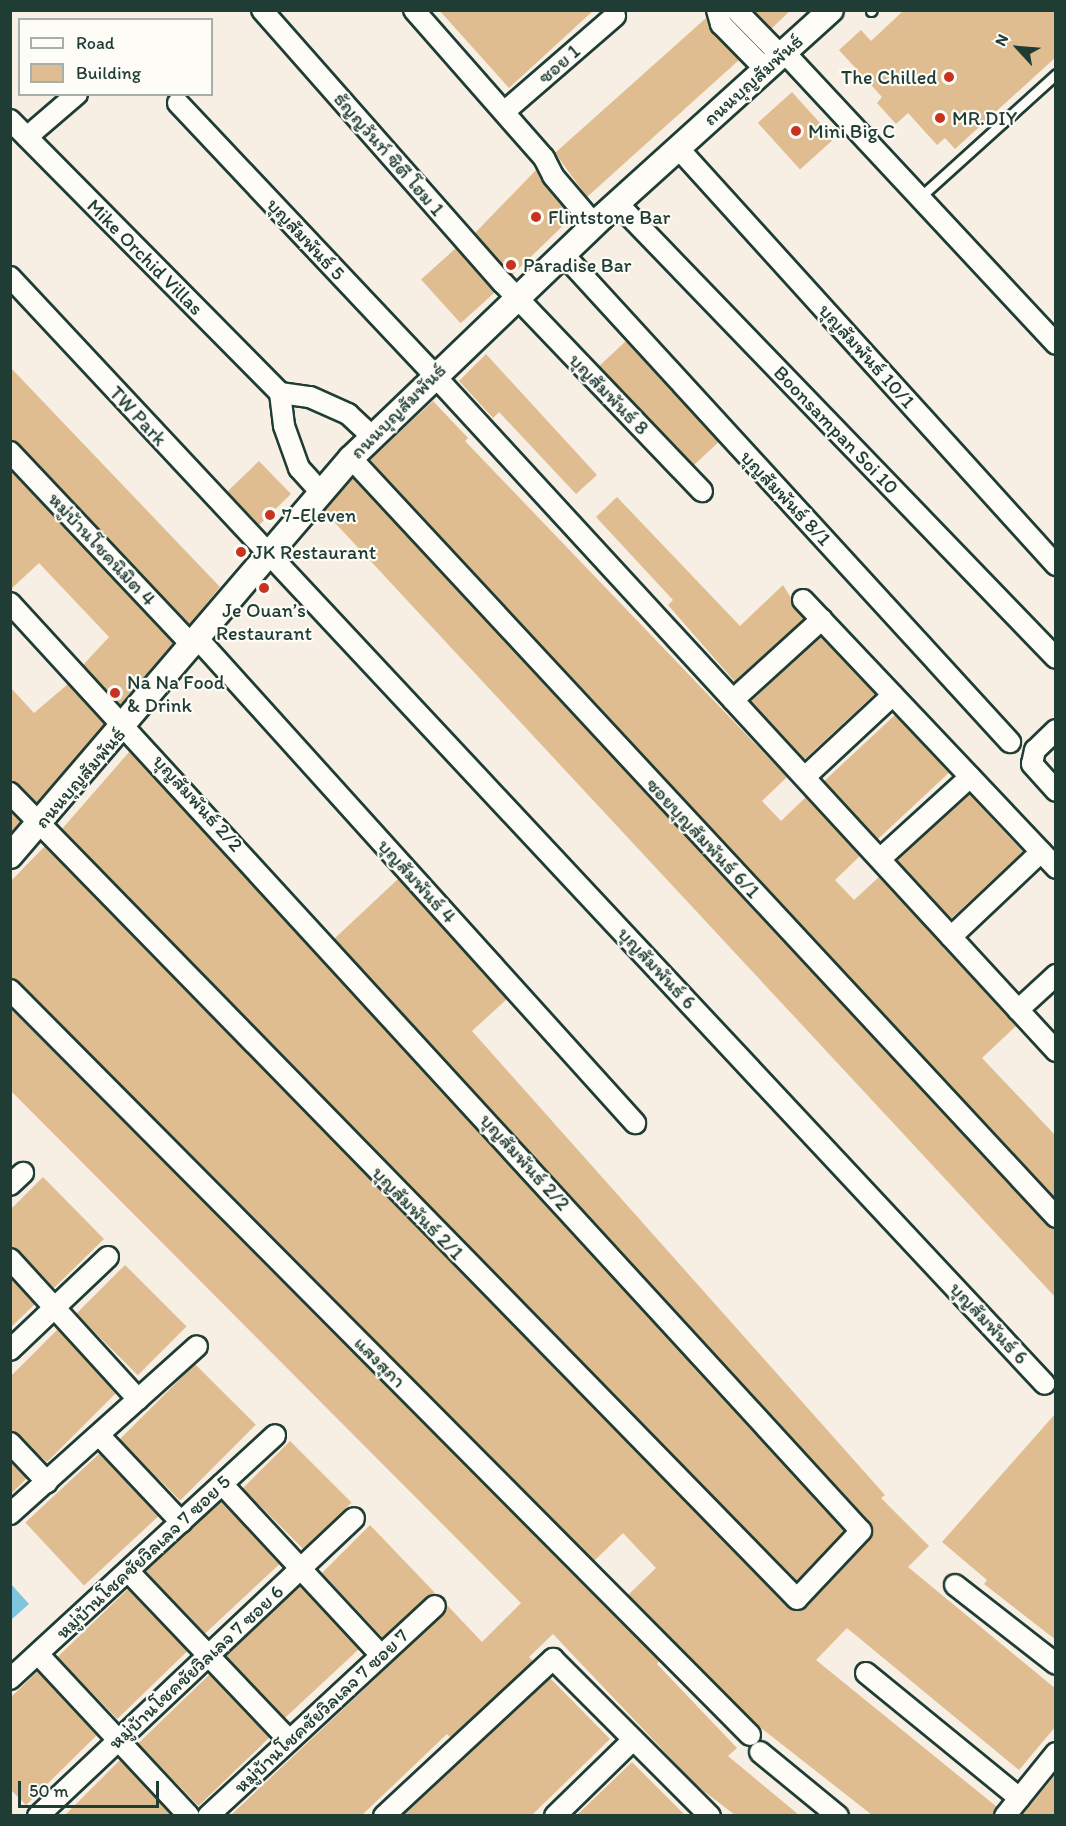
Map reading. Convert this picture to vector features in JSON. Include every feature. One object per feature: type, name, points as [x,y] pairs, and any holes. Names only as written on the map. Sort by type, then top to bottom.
[{"type":"street","name":"ธัญญวันท์ ซิตี โฮม 1","points":[[262,10],[516,297]]},
{"type":"street","points":[[717,10],[721,24],[776,59]]},
{"type":"street","points":[[736,10],[776,59],[919,198],[1056,344]]},
{"type":"street","name":"ถนนบุญสัมพันธ์","points":[[10,856],[39,826],[196,643],[320,490],[372,436],[604,214],[831,10]]},
{"type":"street","name":"Boonsampan Soi 10","points":[[416,11],[544,158],[562,167],[604,214],[1056,658]]},
{"type":"street","name":"ซอย 1","points":[[504,112],[615,15]]},
{"type":"street","points":[[27,137],[75,96]]},
{"type":"street","name":"บุญสัมพันธ์ 5","points":[[178,103],[435,375],[1056,1051]]},
{"type":"street","name":"Mike Orchid Villas","points":[[10,120],[280,393]]},
{"type":"street","name":"บุญสัมพันธ์ 10/1","points":[[678,148],[1056,565]]},
{"type":"street","name":"บุญสัมพันธ์ 8/1","points":[[562,254],[1010,742]]},
{"type":"street","name":"TW Park","points":[[10,277],[209,493],[269,552]]},
{"type":"street","name":"บุญสัมพันธ์ 8","points":[[516,297],[702,490]]},
{"type":"street","points":[[320,490],[298,468],[284,426],[280,393],[310,397],[348,414],[372,436]]},
{"type":"street","name":"หมู่บ้านโชคนิมิต 4","points":[[10,452],[196,643]]},
{"type":"street","name":"ซอยบุญสัมพันธ์ 6/1","points":[[351,458],[1056,1217]]},
{"type":"street","name":"บุญสัมพันธ์ 6","points":[[269,552],[1045,1384]]},
{"type":"street","points":[[804,600],[1056,868]]},
{"type":"street","points":[[10,603],[126,725]]},
{"type":"street","points":[[733,700],[822,619]]},
{"type":"street","name":"บุญสัมพันธ์ 4","points":[[196,643],[635,1124]]},
{"type":"street","points":[[805,777],[893,696]]},
{"type":"street","name":"บุญสัมพันธ์ 2/2","points":[[126,725],[861,1532],[797,1599]]},
{"type":"street","points":[[1056,730],[1035,750],[1032,764],[1056,791]]},
{"type":"street","points":[[880,860],[970,777]]},
{"type":"street","name":"บุญสัมพันธ์ 2/1","points":[[10,793],[39,826],[797,1599]]},
{"type":"street","points":[[951,937],[1041,852]]},
{"type":"street","points":[[1018,1010],[1056,975]]},
{"type":"street","name":"แสงสุภา","points":[[10,990],[750,1735]]},
{"type":"street","points":[[10,1350],[108,1257]]},
{"type":"street","points":[[10,1258],[138,1399]]},
{"type":"street","points":[[10,1514],[197,1346]]},
{"type":"street","points":[[99,1435],[181,1522]]},
{"type":"street","name":"หมู่บ้านโชคชัยวิลเลจ 7 ซอย 5","points":[[10,1679],[275,1435]]},
{"type":"street","points":[[10,1443],[47,1482]]},
{"type":"street","points":[[222,1484],[381,1655]]},
{"type":"street","name":"หมู่บ้านโชคชัยวิลเลจ 7 ซอย 6","points":[[38,1815],[354,1518]]},
{"type":"street","points":[[129,1571],[289,1740]]},
{"type":"street","points":[[955,1585],[1056,1664]]},
{"type":"street","name":"หมู่บ้านโชคชัยวิลเลจ 7 ซอย 7","points":[[208,1815],[435,1606]]},
{"type":"street","points":[[38,1654],[189,1815]]},
{"type":"street","points":[[384,1815],[553,1659],[710,1815]]},
{"type":"street","points":[[866,1673],[1019,1798]]},
{"type":"street","points":[[555,1815],[633,1740]]},
{"type":"street","points":[[760,1752],[838,1815]]},
{"type":"street","points":[[1005,1815],[1056,1753]]},
{"type":"lane","points":[[919,198],[1056,74]]},
{"type":"water","points":[[11,1584],[29,1604],[11,1620]]},
{"type":"building","points":[[439,10],[594,10],[509,88]]},
{"type":"building","points":[[753,10],[791,10],[771,29]]},
{"type":"building","name":"The Chilled","points":[[904,10],[1056,10],[1056,57],[955,149],[945,138],[937,145],[908,113],[896,124],[877,103],[882,97],[839,50],[861,30],[871,41]]},
{"type":"building","points":[[706,18],[712,32],[739,60],[587,197],[555,153]]},
{"type":"building","name":"Mini Big C","points":[[792,92],[834,139],[800,170],[758,123]]},
{"type":"building","points":[[536,170],[572,217],[512,275],[475,233]]},
{"type":"building","points":[[456,248],[495,292],[461,323],[421,279]]},
{"type":"building","points":[[626,341],[719,441],[692,466],[599,366]]},
{"type":"building","points":[[486,354],[597,475],[576,494],[499,412],[493,418],[459,381]]},
{"type":"building","points":[[10,367],[220,587],[189,625],[19,444],[10,440]]},
{"type":"building","points":[[433,401],[468,438],[465,441],[787,777],[762,801],[781,821],[806,797],[860,856],[835,880],[854,900],[879,877],[1016,1026],[982,1058],[1056,1136],[1056,1199],[370,460]]},
{"type":"building","points":[[259,461],[291,494],[259,525],[227,492]]},
{"type":"building","points":[[10,470],[174,643],[120,705],[83,665],[109,637],[39,563],[10,590]]},
{"type":"building","points":[[353,478],[1047,1225],[1056,1229],[1056,1298],[324,511]]},
{"type":"building","points":[[617,497],[740,626],[783,585],[804,619],[735,682],[668,605],[673,600],[596,517]]},
{"type":"building","points":[[821,636],[875,694],[805,759],[751,701]]},
{"type":"building","points":[[68,684],[105,724],[37,803],[10,781],[10,687],[34,713]]},
{"type":"building","points":[[895,715],[949,773],[878,839],[824,781]]},
{"type":"building","points":[[130,751],[845,1531],[797,1582],[62,829]]},
{"type":"building","points":[[969,794],[1023,852],[951,919],[897,861]]},
{"type":"building","points":[[10,811],[21,821],[10,834]]},
{"type":"building","points":[[45,846],[788,1607],[801,1610],[870,1539],[870,1523],[334,939],[398,879],[507,999],[472,1031],[885,1495],[881,1498],[929,1546],[908,1567],[1056,1689],[1056,1726],[1019,1770],[847,1628],[816,1660],[997,1807],[993,1815],[872,1815],[756,1724],[628,1595],[656,1568],[623,1533],[594,1561],[19,982],[10,978],[10,882]]},
{"type":"building","points":[[10,1008],[659,1661],[657,1664],[737,1748],[728,1756],[799,1815],[735,1815],[697,1786],[553,1634],[529,1657],[533,1661],[451,1738],[447,1734],[362,1815],[231,1815],[443,1615],[447,1605],[482,1642],[521,1603],[10,1090]]},
{"type":"building","points":[[43,1177],[104,1239],[54,1288],[19,1251],[10,1247],[10,1210]]},
{"type":"building","points":[[125,1265],[187,1327],[138,1375],[76,1314]]},
{"type":"building","points":[[10,1277],[35,1304],[10,1328]]},
{"type":"building","points":[[58,1329],[116,1393],[47,1462],[10,1431],[10,1377]]},
{"type":"building","points":[[195,1364],[256,1425],[180,1500],[119,1440]]},
{"type":"building","points":[[1056,1413],[1056,1640],[984,1584],[987,1580],[942,1542]]},
{"type":"building","points":[[290,1441],[352,1503],[304,1550],[243,1488]]},
{"type":"building","points":[[100,1453],[159,1516],[84,1585],[25,1523]]},
{"type":"building","points":[[10,1461],[27,1478],[10,1495]]},
{"type":"building","points":[[221,1501],[280,1564],[204,1634],[146,1571]]},
{"type":"building","points":[[370,1525],[436,1594],[427,1597],[383,1638],[322,1573]]},
{"type":"building","points":[[300,1585],[359,1649],[284,1719],[225,1655]]},
{"type":"building","points":[[128,1589],[188,1651],[117,1719],[58,1657]]},
{"type":"building","points":[[38,1671],[97,1735],[26,1805],[10,1789],[10,1698]]},
{"type":"building","points":[[210,1674],[270,1737],[199,1806],[138,1743]]},
{"type":"building","points":[[550,1678],[610,1739],[532,1815],[403,1815]]},
{"type":"building","points":[[120,1760],[172,1815],[65,1815]]},
{"type":"building","points":[[632,1762],[685,1815],[577,1815]]},
{"type":"building","points":[[1056,1774],[1056,1815],[1022,1815]]},
{"type":"place","name":"The Chilled","points":[[949,77]]},
{"type":"place","name":"MR.DIY","points":[[940,118]]},
{"type":"place","name":"Mini Big C","points":[[796,131]]},
{"type":"place","name":"Flintstone Bar","points":[[536,217]]},
{"type":"place","name":"Paradise Bar","points":[[511,265]]},
{"type":"place","name":"7-Eleven","points":[[270,515]]},
{"type":"place","name":"JK Restaurant","points":[[241,552]]},
{"type":"place","name":"Je Ouan’s Restaurant","points":[[264,588]]},
{"type":"place","name":"Na Na Food & Drink","points":[[115,693]]}]
